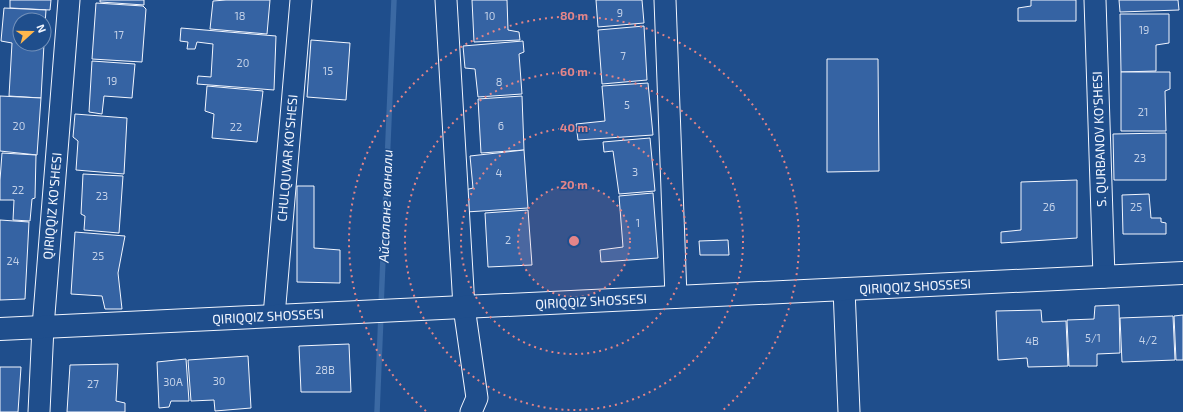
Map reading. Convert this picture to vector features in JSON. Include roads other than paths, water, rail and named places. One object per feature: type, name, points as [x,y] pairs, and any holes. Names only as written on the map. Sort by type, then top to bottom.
[{"type":"main road","name":"QIRIQQIZ SHOSSESI","points":[[0,328],[1183,273]]},
{"type":"street","name":"QIRIQQIZ KO'SHESI","points":[[38,412],[42,326],[69,0]]},
{"type":"street","name":"CHULQUVAR KO'SHESI","points":[[274,316],[301,0]]},
{"type":"street","points":[[446,0],[464,307],[476,398],[471,412]]},
{"type":"street","points":[[665,0],[676,297]]},
{"type":"street","name":"S. QURBANOV KO'SHESI","points":[[1094,0],[1104,277]]},
{"type":"street","points":[[844,289],[849,412]]},
{"type":"waterway","name":"Айсаланг канали","points":[[381,306],[394,0]]},
{"type":"waterway","name":"Айсаланг канали","points":[[377,412],[381,314]]}]
